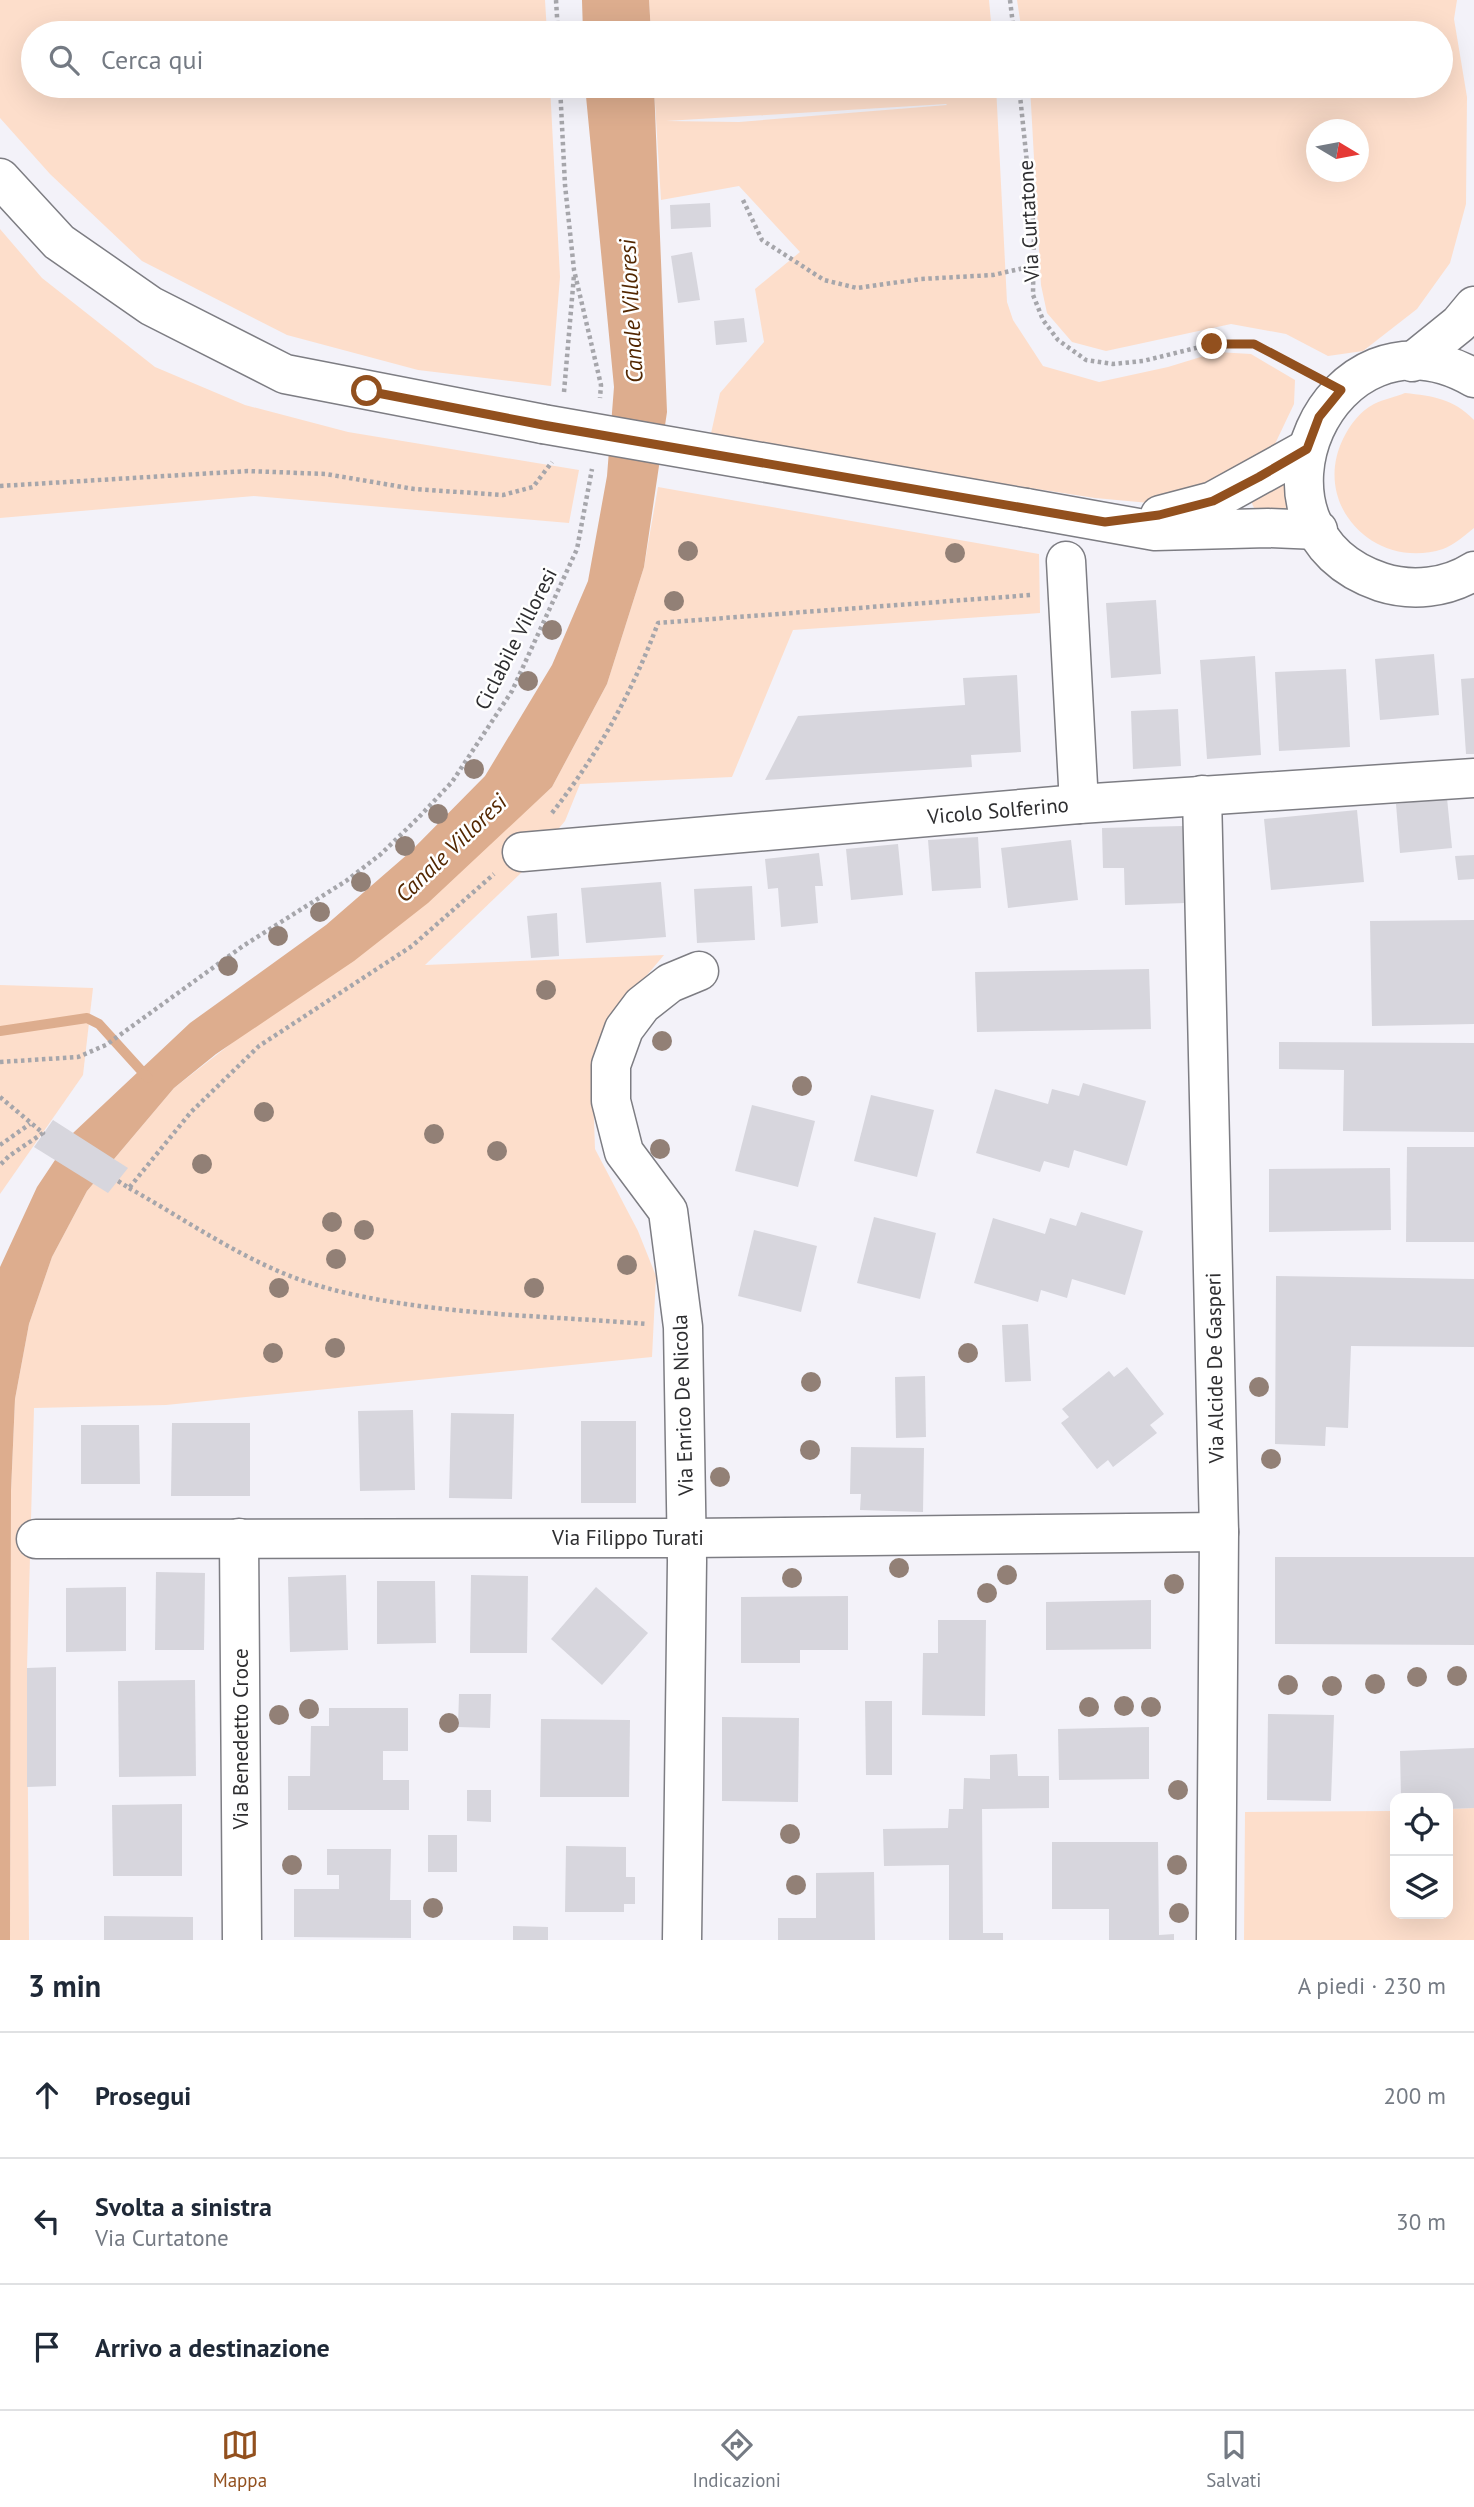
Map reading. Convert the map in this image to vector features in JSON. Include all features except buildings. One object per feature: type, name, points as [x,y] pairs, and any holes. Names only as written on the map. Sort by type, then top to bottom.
[{"type":"street","points":[[0,178],[59,242],[151,306],[285,374],[553,426],[1155,531],[1268,528],[1318,530]]},
{"type":"street","points":[[1412,362],[1458,324],[1474,306]]},
{"type":"street","points":[[1472,574],[1433,586],[1408,587],[1384,583],[1361,574],[1341,559],[1318,530],[1306,499],[1304,482],[1307,449],[1319,417],[1341,390],[1367,373],[1412,362],[1448,366],[1474,378]]},
{"type":"street","points":[[1105,522],[1159,515],[1213,501],[1307,449]]},
{"type":"street","points":[[1066,576],[1079,804]]},
{"type":"street","name":"Vicolo Solferino","points":[[522,852],[1079,804],[1474,778]]},
{"type":"street","name":"Via Alcide De Gasperi","points":[[1202,795],[1219,1532],[1216,1940]]},
{"type":"street","name":"Via Enrico De Nicola","points":[[682,1940],[687,1538],[683,1327],[668,1211],[624,1152],[611,1101],[611,1065],[624,1029],[642,1005],[670,983],[699,971]]},
{"type":"street","name":"Via Filippo Turati","points":[[36,1539],[687,1538],[1219,1532]]},
{"type":"street","name":"Via Benedetto Croce","points":[[239,1538],[242,1940]]},
{"type":"path","points":[[556,0],[557,21]]},
{"type":"path","points":[[1010,0],[1013,21]]},
{"type":"path","points":[[561,98],[565,185],[575,271],[601,384],[600,410]]},
{"type":"path","name":"Via Curtatone","points":[[1020,98],[1034,230],[1033,295],[1043,320],[1058,341],[1086,360],[1113,364],[1143,361],[1212,344],[1254,344],[1341,390]]},
{"type":"path","points":[[743,200],[762,240],[824,280],[857,288],[920,279],[993,275],[1033,266]]},
{"type":"path","points":[[0,486],[248,471],[326,474],[358,482],[414,489],[503,495],[533,487],[552,466],[553,426],[575,271]]},
{"type":"path","name":"Ciclabile Villoresi","points":[[0,1062],[78,1057],[106,1045],[190,982],[372,861],[452,782],[512,691],[564,581],[577,549],[593,463]]},
{"type":"path","points":[[129,1188],[191,1112],[259,1046],[412,946],[505,863],[516,859],[585,772],[628,695],[658,623],[1066,576]]},
{"type":"path","points":[[0,1097],[44,1133],[9,1156],[0,1166]]},
{"type":"path","points":[[0,1145],[30,1124]]},
{"type":"path","points":[[118,1181],[247,1256],[312,1284],[394,1303],[683,1327]]},
{"type":"shaded area","points":[[0,0],[545,0],[546,21],[21,21],[21,98],[551,98],[560,277],[551,386],[418,370],[287,335],[142,261],[50,174],[0,118]]},
{"type":"shaded area","points":[[649,0],[989,0],[991,21],[650,21]]},
{"type":"shaded area","points":[[1017,0],[1457,0],[1454,19],[1467,97],[1466,204],[1450,263],[1417,309],[1363,351],[1328,356],[1286,334],[1231,324],[1106,351],[1072,342],[1047,313],[1041,285],[1031,98],[1453,98],[1453,21],[1020,21]]},
{"type":"shaded area","points":[[655,98],[997,98],[1007,302],[1013,320],[1043,366],[1099,382],[1168,367],[1217,352],[1251,354],[1295,380],[1294,404],[1274,446],[1241,476],[1160,504],[1095,498],[710,438],[720,393],[764,342],[755,289],[800,252],[739,186],[661,200]],"holes":[[[946,104],[947,105],[739,122],[666,121]]]},
{"type":"shaded area","points":[[0,229],[42,278],[155,367],[245,405],[348,432],[579,470],[569,523],[254,496],[0,518]]},
{"type":"shaded area","points":[[1405,393],[1451,403],[1474,420],[1474,528],[1443,549],[1418,553],[1394,550],[1373,541],[1356,527],[1343,509],[1336,487],[1335,464],[1343,439],[1352,424],[1364,410],[1374,404]]},
{"type":"shaded area","points":[[1290,471],[1298,516],[1254,508],[1251,501]]},
{"type":"shaded area","points":[[658,487],[1039,554],[1040,613],[793,630],[732,777],[580,784],[565,821],[522,872],[425,965],[664,955],[604,1026],[592,1063],[595,1149],[638,1231],[656,1276],[652,1357],[166,1405],[34,1408],[27,1668],[29,1940],[10,1940],[11,1491],[15,1399],[29,1324],[52,1257],[87,1191],[174,1088],[496,838],[552,787],[607,684],[644,567]]},
{"type":"shaded area","points":[[0,985],[93,988],[83,1075],[0,1194]]},
{"type":"shaded area","points":[[1474,1808],[1474,1940],[1244,1940],[1245,1812],[1390,1811],[1390,1919],[1453,1919],[1453,1809]]},
{"type":"water","points":[[582,0],[649,0],[650,21],[583,21]]},
{"type":"water","name":"Canale Villoresi","points":[[586,98],[654,98],[667,412],[644,567],[607,684],[552,787],[428,903],[354,961],[216,1054],[174,1088],[87,1191],[52,1257],[29,1324],[15,1399],[11,1491],[10,1940],[0,1940],[0,1267],[37,1187],[73,1133],[190,1023],[326,925],[409,853],[485,776],[552,665],[588,581],[607,476],[614,387]]},
{"type":"waterway","points":[[0,1031],[87,1018],[99,1024],[148,1078]]},
{"type":"route","points":[[367,391],[543,425],[1105,522],[1159,515],[1213,501],[1259,477],[1307,449],[1319,417],[1341,390],[1254,344],[1212,344]]}]
